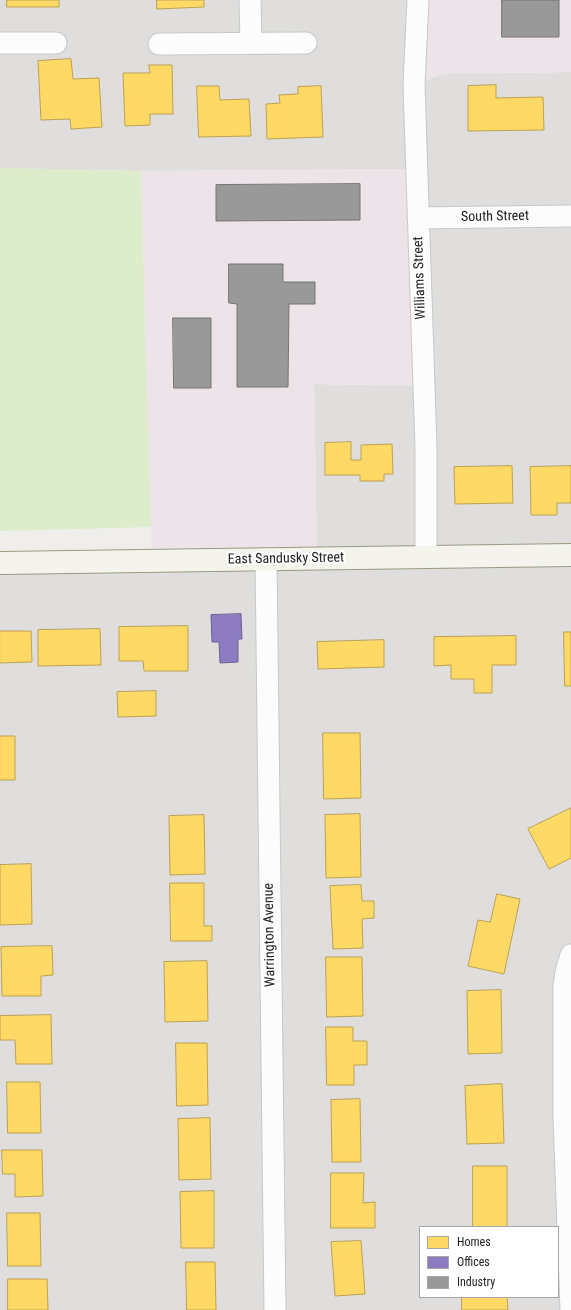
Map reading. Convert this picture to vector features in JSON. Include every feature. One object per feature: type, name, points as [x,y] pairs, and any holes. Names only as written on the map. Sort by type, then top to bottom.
[{"type":"main road","name":"East Sandusky Street","points":[[0,563],[571,555]]},
{"type":"street","points":[[250,0],[251,43]]},
{"type":"street","name":"Williams Street","points":[[418,0],[414,86],[426,447],[426,557]]},
{"type":"street","points":[[0,43],[56,43]]},
{"type":"street","points":[[159,44],[306,43]]},
{"type":"street","name":"South Street","points":[[418,218],[571,216]]},
{"type":"street","name":"Warrington Avenue","points":[[266,559],[275,1310]]},
{"type":"street","points":[[571,955],[564,986],[564,1118],[571,1310]]},
{"type":"shaded area","points":[[0,0],[418,0],[414,85],[443,74],[571,72],[571,555],[317,558],[314,384],[424,386],[417,169],[141,171],[0,168]]},
{"type":"shaded area","points":[[418,0],[571,0],[571,72],[443,74],[414,85]]},
{"type":"shaded area","points":[[417,169],[424,386],[314,384],[317,558],[152,561],[141,171]]},
{"type":"shaded area","points":[[571,557],[571,1310],[0,1310],[0,564]]},
{"type":"green space","points":[[0,168],[141,171],[151,527],[0,531]]},
{"type":"building: Homes","points":[[7,0],[59,0],[59,7],[7,7]]},
{"type":"building: Homes","points":[[157,0],[204,0],[204,7],[157,9]]},
{"type":"building: Homes","points":[[71,59],[73,79],[99,78],[102,127],[71,129],[70,119],[41,120],[38,61]]},
{"type":"building: Homes","points":[[149,65],[172,65],[173,114],[150,114],[150,125],[125,126],[123,73],[150,73]]},
{"type":"building: Homes","points":[[496,85],[496,98],[543,97],[544,130],[468,131],[468,86]]},
{"type":"building: Homes","points":[[197,86],[219,86],[220,100],[249,99],[251,136],[199,137]]},
{"type":"building: Homes","points":[[321,86],[323,137],[267,139],[266,104],[280,103],[279,95],[298,94],[298,87]]},
{"type":"building: Homes","points":[[351,442],[351,460],[361,460],[361,445],[392,444],[393,474],[384,474],[384,481],[360,481],[360,475],[325,475],[325,443]]},
{"type":"building: Homes","points":[[512,466],[513,503],[455,504],[454,467]]},
{"type":"building: Homes","points":[[571,466],[571,503],[557,503],[557,515],[531,515],[530,467]]},
{"type":"building: Homes","points":[[188,626],[188,671],[144,671],[143,661],[119,661],[119,627]]},
{"type":"building: Homes","points":[[100,629],[101,665],[38,666],[38,630]]},
{"type":"building: Homes","points":[[0,631],[31,631],[32,662],[0,663]]},
{"type":"building: Homes","points":[[564,632],[571,632],[571,686],[565,686]]},
{"type":"building: Homes","points":[[516,636],[516,665],[492,665],[492,693],[474,693],[474,679],[451,679],[451,665],[434,666],[434,637]]},
{"type":"building: Homes","points":[[384,640],[384,667],[318,669],[317,642]]},
{"type":"building: Homes","points":[[156,691],[156,716],[118,717],[117,692]]},
{"type":"building: Homes","points":[[323,733],[360,733],[361,798],[324,799]]},
{"type":"building: Homes","points":[[0,736],[15,736],[15,780],[0,780]]},
{"type":"building: Homes","points":[[571,808],[571,858],[549,869],[528,829]]},
{"type":"building: Homes","points":[[360,814],[361,877],[326,878],[325,815]]},
{"type":"building: Homes","points":[[204,815],[205,874],[170,875],[169,816]]},
{"type":"building: Homes","points":[[31,864],[32,924],[0,925],[0,865]]},
{"type":"building: Homes","points":[[170,883],[204,883],[204,926],[212,926],[212,941],[171,941]]},
{"type":"building: Homes","points":[[361,885],[362,901],[374,901],[374,918],[362,919],[363,948],[333,949],[330,886]]},
{"type":"building: Homes","points":[[497,894],[520,899],[504,974],[468,966],[478,920],[490,922]]},
{"type":"building: Homes","points":[[52,946],[53,975],[41,976],[41,996],[2,996],[1,947]]},
{"type":"building: Homes","points":[[326,957],[362,957],[363,1016],[327,1017]]},
{"type":"building: Homes","points":[[207,961],[208,1021],[165,1022],[164,962]]},
{"type":"building: Homes","points":[[501,990],[502,1053],[468,1054],[467,991]]},
{"type":"building: Homes","points":[[51,1015],[52,1064],[16,1064],[15,1040],[0,1040],[0,1016]]},
{"type":"building: Homes","points":[[326,1027],[353,1027],[353,1041],[367,1041],[367,1065],[354,1065],[354,1085],[327,1085]]},
{"type":"building: Homes","points":[[176,1043],[207,1043],[208,1105],[177,1106]]},
{"type":"building: Homes","points":[[7,1082],[40,1082],[41,1133],[8,1133]]},
{"type":"building: Homes","points":[[502,1084],[504,1143],[467,1144],[465,1086]]},
{"type":"building: Homes","points":[[360,1099],[361,1162],[332,1162],[331,1100]]},
{"type":"building: Homes","points":[[210,1118],[211,1179],[179,1180],[178,1119]]},
{"type":"building: Homes","points":[[2,1150],[42,1150],[43,1196],[15,1197],[15,1174],[3,1174]]},
{"type":"building: Homes","points":[[473,1166],[507,1166],[507,1226],[473,1226]]},
{"type":"building: Homes","points":[[331,1173],[364,1173],[363,1203],[375,1202],[375,1228],[331,1228]]},
{"type":"building: Homes","points":[[214,1191],[214,1248],[181,1248],[180,1192]]},
{"type":"building: Homes","points":[[7,1213],[40,1213],[41,1266],[8,1266]]},
{"type":"building: Homes","points":[[361,1241],[365,1294],[335,1296],[331,1242]]},
{"type":"building: Homes","points":[[186,1262],[215,1262],[216,1310],[187,1310]]},
{"type":"building: Homes","points":[[8,1279],[47,1279],[48,1310],[8,1310]]},
{"type":"building: Homes","points":[[462,1298],[507,1298],[508,1310],[462,1310]]},
{"type":"building: Offices","points":[[241,614],[242,639],[238,639],[238,662],[220,663],[219,642],[212,642],[211,615]]},
{"type":"building: Industry","points":[[502,0],[559,0],[559,37],[502,37]]},
{"type":"building: Industry","points":[[360,184],[360,220],[216,221],[216,185]]},
{"type":"building: Industry","points":[[229,264],[283,264],[283,282],[315,282],[315,304],[289,304],[288,387],[237,387],[237,304],[229,303]]},
{"type":"building: Industry","points":[[173,318],[211,318],[211,388],[174,388]]}]
